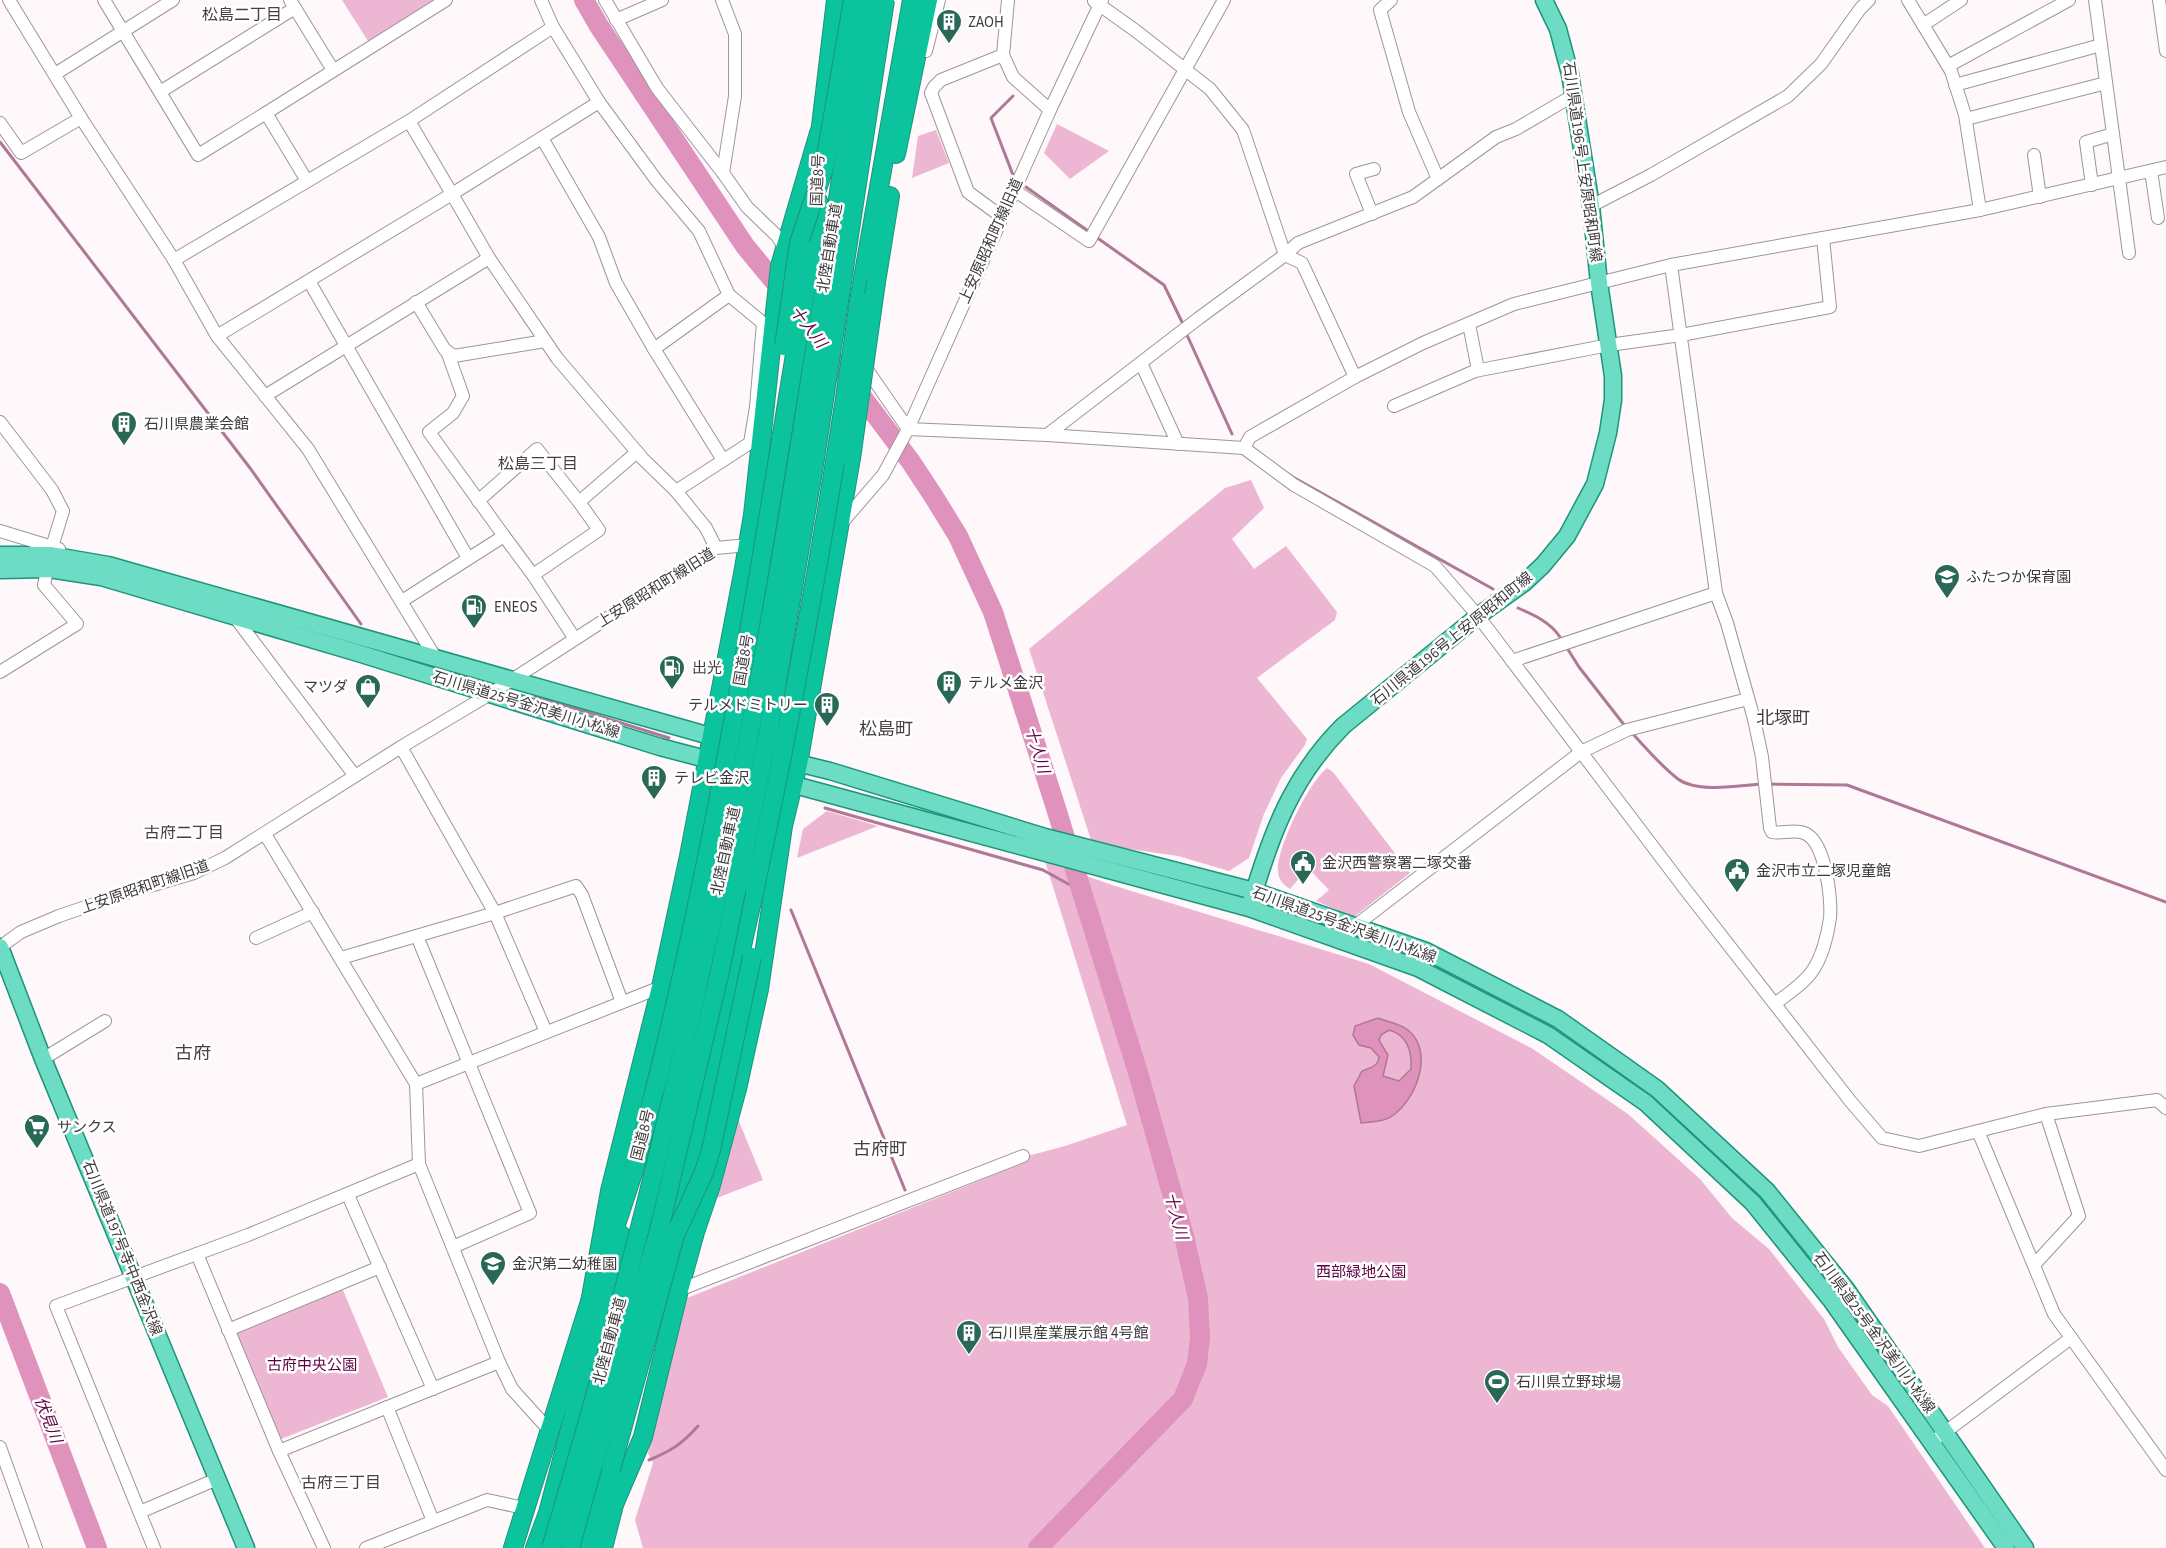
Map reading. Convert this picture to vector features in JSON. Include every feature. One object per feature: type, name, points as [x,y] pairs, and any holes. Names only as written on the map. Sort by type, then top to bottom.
[{"type":"highway","name":"国道8号","points":[[513,1548],[634,1170],[673,1015],[721,786],[761,562],[812,250],[818,204],[819,133],[836,0]]},
{"type":"highway","points":[[590,1303],[610,1191],[661,987],[708,759],[753,515],[771,431],[799,243],[826,158],[853,0]]},
{"type":"highway","name":"北陸自動車道","points":[[551,1548],[640,1229],[672,1102],[726,851],[780,563],[868,0]]},
{"type":"highway","name":"北陸自動車道","points":[[570,1548],[667,1198],[720,971],[764,756],[814,465],[885,0]]},
{"type":"highway","points":[[606,1544],[643,1355],[669,1242],[690,1176],[789,726],[844,414],[859,301],[912,0]]},
{"type":"highway","points":[[917,52],[922,0]]},
{"type":"highway","points":[[615,1502],[643,1437],[679,1290],[711,1185],[736,1089],[759,989],[783,826],[798,764],[851,458],[896,152],[928,0]]},
{"type":"highway","points":[[753,515],[768,324],[775,304],[780,266],[819,133]]},
{"type":"highway","points":[[588,1548],[675,1234],[704,1172],[711,1150],[753,957],[778,866]]},
{"type":"highway","points":[[534,1548],[548,1513],[609,1282],[634,1170]]},
{"type":"highway","points":[[524,1508],[529,1512],[535,1530],[534,1548]]},
{"type":"main road","name":"石川県道196号上安原昭和町線","points":[[1249,908],[1273,832],[1295,785],[1323,745],[1343,726],[1478,616],[1524,583],[1543,565],[1567,536],[1595,484],[1608,433],[1613,400],[1613,376],[1599,283],[1592,206],[1574,95],[1565,51],[1544,0]]},
{"type":"main road","name":"石川県道25号金沢美川小松線","points":[[0,555],[50,557],[108,565],[712,736],[798,764],[830,771],[1048,845]]},
{"type":"main road","name":"石川県道25号金沢美川小松線","points":[[0,570],[50,557],[101,577],[660,747],[793,785],[1048,845]]},
{"type":"main road","points":[[1048,845],[1093,859]]},
{"type":"main road","name":"石川県道25号金沢美川小松線","points":[[1093,859],[1254,891],[1426,951],[1558,1019],[1657,1089],[1767,1191],[1846,1289],[2025,1548]]},
{"type":"main road","name":"石川県道25号金沢美川小松線","points":[[1093,859],[1249,908],[1418,968],[1548,1035],[1646,1103],[1753,1203],[1832,1300],[1930,1443],[2006,1548]]},
{"type":"main road","name":"石川県道197号寺中西金沢線","points":[[0,947],[43,1059],[246,1548]]},
{"type":"street","points":[[0,4],[8,0],[81,118],[174,260],[217,336],[308,449],[435,657]]},
{"type":"street","points":[[104,0],[198,154],[446,0]]},
{"type":"street","points":[[55,74],[173,0]]},
{"type":"street","points":[[540,0],[553,27],[599,102],[657,181],[699,231],[729,295],[768,324],[750,444],[676,491]]},
{"type":"street","points":[[606,0],[657,88],[747,207],[777,236],[908,429],[1047,435],[1244,448],[1294,485],[1435,566],[1478,616],[1775,1004],[1882,1138],[1919,1146],[2046,1114],[2157,1100],[2166,1108]]},
{"type":"street","points":[[616,20],[662,0]]},
{"type":"street","points":[[722,0],[735,34],[735,96],[723,173]]},
{"type":"street","points":[[904,121],[922,68],[939,0]]},
{"type":"street","points":[[1008,0],[1003,55],[1013,77],[1050,110]]},
{"type":"street","points":[[1014,190],[1089,241],[1224,0]]},
{"type":"street","points":[[1391,0],[1380,10],[1409,112],[1438,179]]},
{"type":"street","points":[[1592,206],[1651,175],[1788,96],[1821,64],[1869,0]]},
{"type":"street","points":[[1908,0],[1948,66],[1956,85],[1966,119],[1980,210]]},
{"type":"street","points":[[1923,25],[1961,0]]},
{"type":"street","points":[[1948,66],[2069,0]]},
{"type":"street","points":[[2095,0],[2129,253]]},
{"type":"street","points":[[2159,0],[2166,51]]},
{"type":"street","points":[[1098,1],[1210,89],[1243,130],[1285,255],[1302,263],[1355,377]]},
{"type":"street","name":"上安原昭和町線旧道","points":[[0,947],[21,932],[59,916],[126,892],[194,873],[225,858],[401,747],[512,681],[716,548],[748,545],[840,525],[891,464],[1098,1]]},
{"type":"street","points":[[160,92],[293,4],[333,70]]},
{"type":"street","points":[[174,260],[409,121],[553,27]]},
{"type":"street","points":[[1956,85],[2101,45]]},
{"type":"street","points":[[1002,217],[968,192],[931,93],[941,80],[1003,55]]},
{"type":"street","points":[[1966,119],[2106,83]]},
{"type":"street","points":[[1047,435],[1298,243],[1413,197],[1496,137],[1516,129],[1574,95]]},
{"type":"street","points":[[217,336],[599,102]]},
{"type":"street","points":[[266,113],[307,182]]},
{"type":"street","points":[[0,123],[21,153],[81,118]]},
{"type":"street","points":[[409,121],[489,258],[556,358],[637,452],[676,491],[706,528],[716,548]]},
{"type":"street","points":[[2092,185],[2086,142],[2113,134]]},
{"type":"street","points":[[542,138],[599,237],[616,283],[723,460]]},
{"type":"street","points":[[2034,155],[2040,197]]},
{"type":"street","points":[[1244,448],[1250,437],[1355,377],[1423,343],[1514,304],[1671,265],[1980,210],[2119,180],[2166,167]]},
{"type":"street","points":[[1372,214],[1356,174],[1374,169]]},
{"type":"street","points":[[2151,171],[2158,218]]},
{"type":"street","points":[[1394,406],[1478,370],[1830,307],[1823,238]]},
{"type":"street","points":[[265,396],[489,258]]},
{"type":"street","points":[[1671,265],[1716,593],[1727,623],[1762,757],[1770,828],[1772,832],[1777,833],[1792,831],[1805,833],[1814,842],[1827,876],[1830,917],[1824,945],[1813,969],[1775,1004]]},
{"type":"street","points":[[309,281],[468,558]]},
{"type":"street","points":[[654,349],[729,295]]},
{"type":"street","points":[[416,302],[447,351],[463,396],[453,413],[429,432],[533,575],[575,639]]},
{"type":"street","points":[[1469,324],[1478,370]]},
{"type":"street","points":[[447,351],[454,356],[545,341]]},
{"type":"street","points":[[1141,363],[1178,444]]},
{"type":"street","points":[[0,422],[52,490],[63,511],[44,585],[77,624],[0,672]]},
{"type":"street","points":[[478,501],[537,448],[579,502],[599,530],[533,575]]},
{"type":"street","points":[[579,502],[637,452]]},
{"type":"street","points":[[0,531],[50,557]]},
{"type":"street","points":[[402,601],[504,536]]},
{"type":"street","points":[[1512,661],[1716,593]]},
{"type":"street","points":[[234,616],[355,776]]},
{"type":"street","points":[[1355,926],[1581,752],[1627,730],[1748,699]]},
{"type":"street","points":[[401,747],[495,913],[546,1032]]},
{"type":"street","points":[[265,834],[416,1084],[419,1164],[512,1389],[550,1431]]},
{"type":"street","points":[[341,958],[495,913],[576,886],[582,895],[622,1002]]},
{"type":"street","points":[[256,938],[313,912]]},
{"type":"street","points":[[417,936],[530,1213],[453,1247]]},
{"type":"street","points":[[416,1084],[661,987]]},
{"type":"street","points":[[43,1059],[105,1021]]},
{"type":"street","points":[[2034,1265],[2079,1216],[2046,1114]]},
{"type":"street","points":[[1978,1131],[2054,1314],[2166,1470]]},
{"type":"street","points":[[679,1290],[1023,1156]]},
{"type":"street","points":[[154,1548],[56,1306],[348,1195],[419,1164]]},
{"type":"street","points":[[348,1195],[433,1389]]},
{"type":"street","points":[[197,1254],[279,1451],[324,1548]]},
{"type":"street","points":[[228,1330],[380,1267]]},
{"type":"street","points":[[1930,1443],[2071,1338]]},
{"type":"street","points":[[279,1451],[499,1362]]},
{"type":"street","points":[[387,1407],[433,1521]]},
{"type":"street","points":[[0,1448],[36,1548]]},
{"type":"street","points":[[140,1512],[217,1479]]},
{"type":"street","points":[[366,1548],[385,1545],[433,1521],[487,1500],[524,1508]]},
{"type":"green space","points":[[342,0],[438,0],[368,41]]},
{"type":"green space","points":[[1057,124],[1109,151],[1070,179],[1044,153]]},
{"type":"green space","points":[[936,130],[949,163],[912,178],[918,136]]},
{"type":"green space","points":[[1251,480],[1264,508],[1232,539],[1254,569],[1286,546],[1337,612],[1335,620],[1257,678],[1307,739],[1305,745],[1281,778],[1264,814],[1249,858],[1229,871],[1178,856],[1122,848],[1091,840],[1029,649],[1225,488]]},
{"type":"green space","points":[[1327,768],[1333,772],[1410,873],[1354,917],[1316,901],[1329,890],[1308,868],[1290,889],[1281,881],[1278,873],[1283,846],[1295,816],[1303,800]]},
{"type":"green space","points":[[827,811],[878,826],[797,858],[803,829]]},
{"type":"green space","name":"西部緑地公園","points":[[1045,861],[1112,885],[1369,964],[1533,1049],[1628,1114],[1700,1179],[1732,1218],[1769,1249],[1824,1319],[1838,1347],[1872,1395],[1888,1406],[1985,1548],[643,1548],[635,1520],[653,1463],[648,1453],[687,1298],[1026,1162],[1024,1157],[1127,1125]]},
{"type":"green space","points":[[738,1119],[763,1180],[717,1198]]},
{"type":"green space","name":"古府中央公園","points":[[342,1288],[388,1397],[281,1439],[236,1333]]},
{"type":"shaded area","points":[[1378,1018],[1398,1025],[1408,1030],[1416,1039],[1420,1050],[1421,1063],[1415,1088],[1401,1109],[1385,1119],[1361,1123],[1354,1086],[1362,1071],[1375,1065],[1379,1057],[1371,1048],[1359,1045],[1353,1035],[1355,1026]],"holes":[[[1389,1030],[1395,1032],[1407,1045],[1411,1062],[1411,1069],[1399,1081],[1383,1076],[1388,1055],[1379,1040],[1381,1035]]]},
{"type":"waterway","name":"十人川","points":[[584,0],[745,246],[787,297]]},
{"type":"waterway","points":[[1013,96],[991,118],[1013,175]]},
{"type":"waterway","points":[[0,142],[250,468],[361,624]]},
{"type":"waterway","points":[[1026,187],[1091,233]]},
{"type":"waterway","points":[[1096,237],[1164,285],[1183,324]]},
{"type":"waterway","points":[[1187,335],[1232,434]]},
{"type":"waterway","name":"十人川","points":[[823,345],[911,462],[934,497],[958,536],[993,612],[1139,1076],[1184,1236],[1198,1298],[1200,1338],[1197,1364],[1183,1399],[1038,1548]]},
{"type":"waterway","points":[[1291,476],[1493,589]]},
{"type":"waterway","points":[[1518,608],[1547,623],[1560,637]]},
{"type":"waterway","points":[[1567,648],[1625,726]]},
{"type":"waterway","points":[[408,659],[417,661]]},
{"type":"waterway","points":[[448,670],[475,679]]},
{"type":"waterway","points":[[535,696],[669,738]]},
{"type":"waterway","points":[[1632,733],[1654,757],[1678,779],[1686,783],[1718,788],[1760,784]]},
{"type":"waterway","points":[[1767,784],[1847,785],[2166,902]]},
{"type":"waterway","points":[[825,808],[1043,870],[1081,891]]},
{"type":"waterway","points":[[791,910],[905,1190]]},
{"type":"waterway","name":"伏見川","points":[[0,1293],[97,1548]]},
{"type":"waterway","points":[[649,1460],[676,1446],[698,1426]]},
{"type":"place","name":"ZAOH","points":[[949,45]]},
{"type":"place","name":"石川県農業会館","points":[[124,447]]},
{"type":"place","name":"ふたつか保育園","points":[[1947,600]]},
{"type":"place","name":"ENEOS","points":[[474,630]]},
{"type":"place","name":"出光","points":[[672,691]]},
{"type":"place","name":"テルメ金沢","points":[[949,706]]},
{"type":"place","name":"マツダ","points":[[368,710]]},
{"type":"place","name":"テルメドミトリー","points":[[827,728]]},
{"type":"place","name":"テレビ金沢","points":[[654,801]]},
{"type":"place","name":"金沢西警察署二塚交番","points":[[1303,886]]},
{"type":"place","name":"金沢市立二塚児童館","points":[[1737,894]]},
{"type":"place","name":"サンクス","points":[[37,1150]]},
{"type":"place","name":"金沢第二幼稚園","points":[[493,1287]]},
{"type":"place","name":"石川県産業展示館 4号館","points":[[969,1356]]},
{"type":"place","name":"石川県立野球場","points":[[1497,1405]]},
{"type":"district","name":"松島二丁目","points":[[242,15]]},
{"type":"district","name":"松島三丁目","points":[[538,464]]},
{"type":"district","name":"北塚町","points":[[1783,718]]},
{"type":"district","name":"松島町","points":[[886,729]]},
{"type":"district","name":"古府二丁目","points":[[184,833]]},
{"type":"district","name":"古府","points":[[193,1053]]},
{"type":"district","name":"古府町","points":[[880,1149]]},
{"type":"district","name":"古府三丁目","points":[[341,1483]]}]
